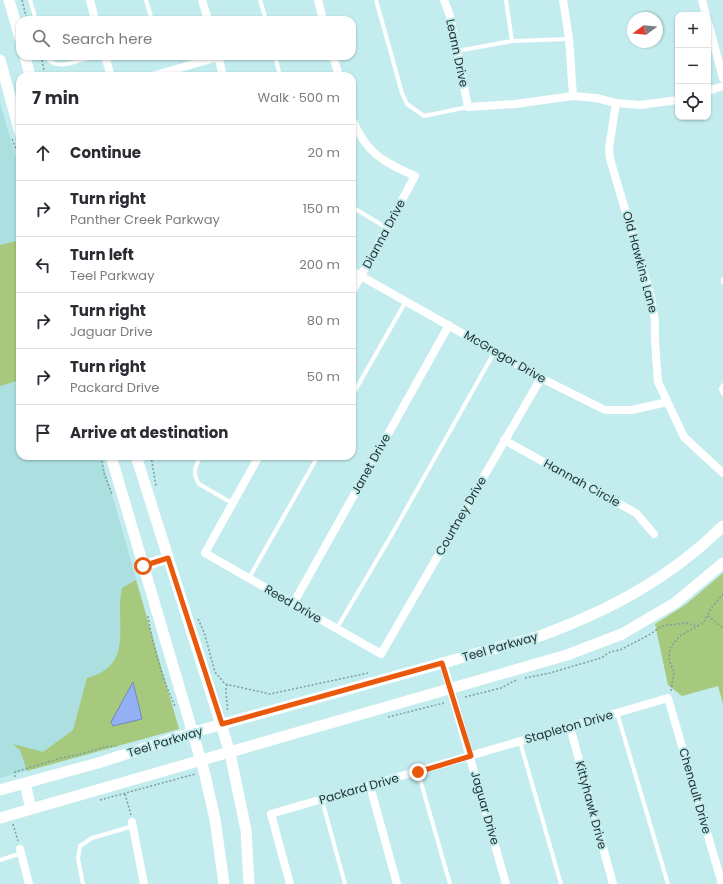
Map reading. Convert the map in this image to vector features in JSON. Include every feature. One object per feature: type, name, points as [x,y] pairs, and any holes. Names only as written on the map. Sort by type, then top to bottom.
[{"type":"main road","points":[[9,0],[16,24]]},
{"type":"main road","points":[[0,60],[16,110]]},
{"type":"main road","points":[[26,60],[29,72]]},
{"type":"main road","points":[[112,460],[194,732],[215,819],[224,884]]},
{"type":"main road","points":[[137,460],[230,753],[246,830],[249,884]]},
{"type":"main road","name":"Teel Parkway","points":[[0,790],[98,763],[222,724],[540,636],[580,621],[625,600],[700,549],[723,526]]},
{"type":"main road","points":[[143,566],[168,558]]},
{"type":"main road","points":[[0,818],[450,690],[567,655],[622,634],[675,603],[723,563]]},
{"type":"main road","points":[[25,783],[31,810]]},
{"type":"street","points":[[90,0],[94,16]]},
{"type":"street","points":[[202,0],[207,16]]},
{"type":"street","points":[[318,0],[322,16]]},
{"type":"street","name":"Leann Drive","points":[[444,0],[450,16],[468,107]]},
{"type":"street","points":[[563,0],[569,38],[573,96]]},
{"type":"street","points":[[702,0],[705,12]]},
{"type":"street","points":[[711,33],[723,78]]},
{"type":"street","points":[[106,60],[110,72]]},
{"type":"street","points":[[165,72],[205,60]]},
{"type":"street","points":[[219,60],[222,72]]},
{"type":"street","points":[[334,60],[338,72]]},
{"type":"street","points":[[711,90],[723,86]]},
{"type":"street","points":[[468,107],[515,104],[573,96],[596,98],[616,103],[640,105],[675,100]]},
{"type":"street","name":"Old Hawkins Lane","points":[[616,103],[609,148],[610,159],[651,297],[656,321],[655,341],[658,382],[684,437],[723,473]]},
{"type":"street","name":"Dianna Drive","points":[[356,128],[370,151],[396,167],[415,176],[356,285]]},
{"type":"street","name":"McGregor Drive","points":[[356,273],[450,325],[541,378],[605,410],[632,410],[667,402]]},
{"type":"street","name":"Janet Drive","points":[[293,604],[450,325]]},
{"type":"street","name":"Courtney Drive","points":[[381,654],[541,378]]},
{"type":"street","name":"Hannah Circle","points":[[504,440],[636,513],[654,534]]},
{"type":"street","points":[[232,503],[257,460]]},
{"type":"street","name":"Reed Drive","points":[[232,503],[204,553],[381,654]]},
{"type":"street","name":"Jaguar Drive","points":[[442,663],[471,756],[506,884]]},
{"type":"street","name":"Stapleton Drive","points":[[471,756],[668,698]]},
{"type":"street","name":"Chenault Drive","points":[[668,698],[722,884]]},
{"type":"street","name":"Kittyhawk Drive","points":[[570,727],[613,884]]},
{"type":"street","name":"Packard Drive","points":[[290,884],[271,814],[471,756]]},
{"type":"street","points":[[370,786],[397,884]]},
{"type":"street","points":[[133,824],[144,884]]},
{"type":"street","points":[[21,851],[29,884]]},
{"type":"lane","points":[[30,0],[35,16]]},
{"type":"lane","points":[[146,0],[151,16]]},
{"type":"lane","points":[[260,0],[265,16]]},
{"type":"lane","points":[[376,0],[402,93],[407,104],[424,116],[468,107]]},
{"type":"lane","points":[[506,0],[512,42]]},
{"type":"lane","points":[[457,51],[512,42],[569,38]]},
{"type":"lane","points":[[49,60],[58,64],[76,60]]},
{"type":"lane","points":[[276,60],[279,72]]},
{"type":"lane","points":[[356,209],[387,228]]},
{"type":"lane","points":[[356,389],[406,301]]},
{"type":"lane","points":[[336,629],[391,536],[495,351]]},
{"type":"lane","points":[[723,385],[721,388],[723,394]]},
{"type":"lane","points":[[199,460],[195,468],[197,481],[199,484],[232,503]]},
{"type":"lane","points":[[249,578],[316,460]]},
{"type":"lane","points":[[617,713],[668,884]]},
{"type":"lane","points":[[520,742],[561,884]]},
{"type":"lane","points":[[418,772],[450,884]]},
{"type":"lane","points":[[322,800],[345,884]]},
{"type":"lane","points":[[83,884],[78,859],[80,846],[92,838],[133,824]]},
{"type":"lane","points":[[0,860],[21,851]]},
{"type":"path","points":[[22,0],[26,16]]},
{"type":"path","points":[[42,60],[44,72]]},
{"type":"path","points":[[152,460],[156,489]]},
{"type":"path","points":[[668,698],[673,683],[674,672],[669,660],[670,648],[680,636],[704,623],[712,607],[723,594]]},
{"type":"path","points":[[195,613],[204,632],[215,672],[227,684],[270,694],[374,673]]},
{"type":"path","points":[[708,616],[723,628]]},
{"type":"path","points":[[227,684],[225,696],[228,707],[227,712]]},
{"type":"path","points":[[9,779],[15,777],[15,772],[61,758],[104,747],[120,746]]},
{"type":"path","points":[[125,794],[133,824]]},
{"type":"path","points":[[12,822],[21,851]]},
{"type":"shaded area","points":[[0,102],[16,159],[16,460],[102,460],[179,729],[0,778]]},
{"type":"green space","points":[[16,241],[16,381],[0,386],[0,245]]},
{"type":"green space","points":[[723,573],[723,704],[718,686],[682,696],[668,685],[655,624],[685,605]]},
{"type":"green space","points":[[136,580],[179,729],[27,771],[20,750],[13,744],[43,752],[73,730],[87,678],[102,672],[112,663],[117,653],[120,641],[120,601],[122,588]]},
{"type":"water","points":[[133,682],[142,719],[113,726],[111,722]]},
{"type":"route","points":[[143,566],[168,558],[222,724],[442,663],[471,756],[418,772]]}]
